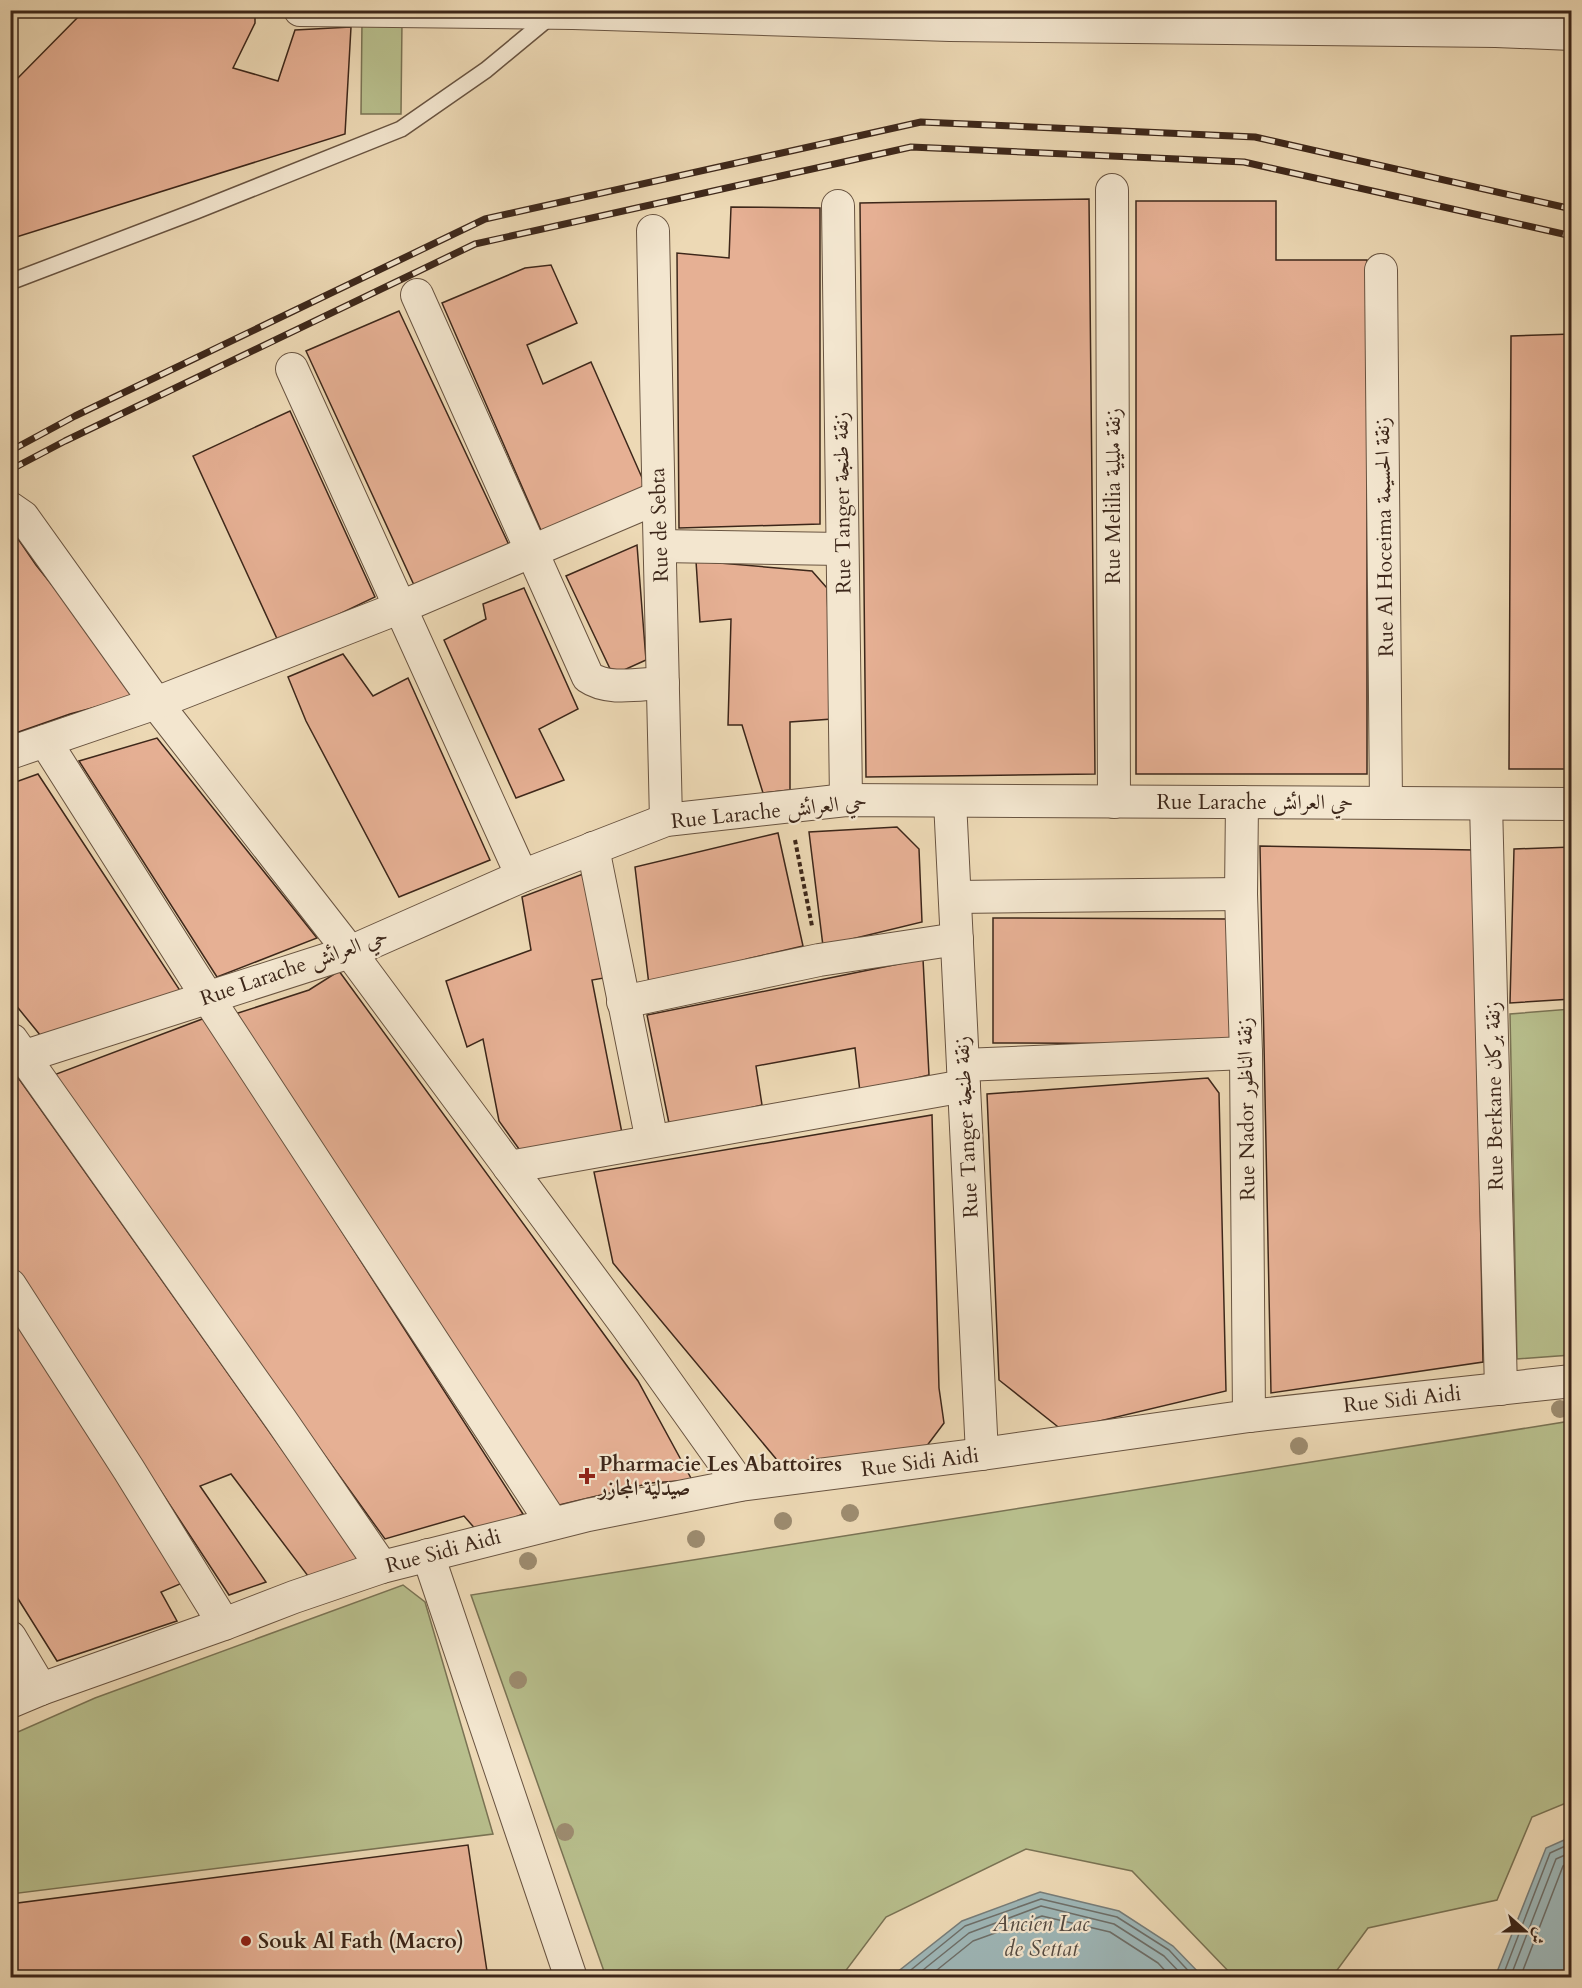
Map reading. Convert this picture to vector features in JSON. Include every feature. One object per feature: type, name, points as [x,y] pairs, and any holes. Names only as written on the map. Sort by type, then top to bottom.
[{"type":"street","points":[[300,10],[950,18],[1496,21],[1572,34]]},
{"type":"street","name":"Rue Melilia زنقة مليلية","points":[[1112,190],[1114,802]]},
{"type":"street","name":"Rue Tanger زنقة طنجة","points":[[838,206],[846,800]]},
{"type":"street","name":"Rue de Sebta","points":[[653,231],[657,498],[666,820]]},
{"type":"street","name":"Rue Al Hoceima زنقة الحسيمة","points":[[1381,270],[1386,803]]},
{"type":"street","points":[[417,295],[588,677],[606,685],[663,683]]},
{"type":"street","points":[[292,369],[522,876]]},
{"type":"street","points":[[10,753],[156,703],[401,607],[657,498]]},
{"type":"street","points":[[10,508],[23,517],[156,703],[350,952],[626,1325],[740,1485]]},
{"type":"street","points":[[660,546],[842,549]]},
{"type":"street","points":[[45,741],[208,998],[552,1523]]},
{"type":"street","name":"Rue Larache حي العرائش","points":[[15,1052],[208,998],[350,952],[522,876],[666,820],[846,800],[1572,804]]},
{"type":"street","name":"Rue Tanger زنقة طنجة","points":[[950,801],[982,1454]]},
{"type":"street","name":"Rue Nador زنقة الناظور","points":[[1242,802],[1241,894],[1246,1053],[1249,1416]]},
{"type":"street","name":"Rue Berkane زنقة بركان","points":[[1486,804],[1501,1389]]},
{"type":"street","points":[[593,848],[652,1141]]},
{"type":"street","points":[[955,897],[1241,894]]},
{"type":"street","points":[[623,1002],[819,960],[957,939]]},
{"type":"street","points":[[15,1052],[281,1420],[382,1567]]},
{"type":"street","points":[[509,1167],[652,1141],[963,1076],[1246,1053]]},
{"type":"street","points":[[10,1285],[123,1460],[224,1624]]},
{"type":"street","name":"Rue Sidi Aidi","points":[[10,1702],[294,1597],[382,1567],[552,1523],[740,1485],[1249,1416],[1572,1381]]},
{"type":"street","points":[[428,1555],[571,1977]]},
{"type":"street","points":[[10,1637],[41,1689]]},
{"type":"lane","points":[[10,282],[196,211],[400,129],[567,12]]},
{"type":"path","points":[[788,806],[819,960]]},
{"type":"green space","points":[[362,21],[402,21],[401,114],[361,114]]},
{"type":"green space","points":[[1571,1009],[1571,1355],[1517,1359],[1510,1014]]},
{"type":"green space","points":[[1571,1421],[1571,1801],[1532,1817],[1497,1900],[1368,1928],[1332,1977],[1234,1977],[1132,1871],[1026,1849],[886,1917],[841,1977],[606,1977],[471,1595]]},
{"type":"green space","points":[[403,1585],[425,1602],[493,1834],[11,1894],[11,1735],[95,1698]]},
{"type":"water","points":[[1571,1837],[1571,1977],[1495,1977],[1546,1848]]},
{"type":"water","name":"Ancien Lac de Settat","points":[[1040,1892],[1119,1911],[1173,1946],[1203,1977],[891,1977],[962,1921]]},
{"type":"building","points":[[85,10],[255,10],[255,23],[233,68],[278,81],[295,30],[351,27],[345,134],[10,239],[10,86]]},
{"type":"building","points":[[1089,199],[1095,774],[866,777],[860,203]]},
{"type":"building","points":[[1136,201],[1276,201],[1276,260],[1367,260],[1367,774],[1136,774]]},
{"type":"building","points":[[731,207],[820,208],[820,524],[679,528],[677,253],[729,258]]},
{"type":"building","points":[[551,265],[577,323],[527,345],[543,384],[591,362],[647,489],[543,535],[442,303],[525,268]]},
{"type":"building","points":[[399,311],[509,545],[414,585],[306,351]]},
{"type":"building","points":[[1572,334],[1572,769],[1509,769],[1511,336]]},
{"type":"building","points":[[290,411],[375,597],[279,643],[193,456]]},
{"type":"building","points":[[10,527],[36,565],[140,695],[70,714],[10,735]]},
{"type":"building","points":[[637,545],[646,660],[613,675],[566,576]]},
{"type":"building","points":[[696,561],[812,571],[827,588],[832,719],[790,722],[790,790],[763,793],[742,725],[728,725],[731,619],[700,622]]},
{"type":"building","points":[[524,588],[578,709],[539,729],[564,780],[516,798],[444,640],[486,619],[483,604]]},
{"type":"building","points":[[343,654],[373,696],[408,678],[490,860],[399,897],[306,721],[288,677]]},
{"type":"building","points":[[157,738],[317,938],[217,977],[79,761]]},
{"type":"building","points":[[38,774],[181,992],[45,1041],[10,998],[10,784]]},
{"type":"building","points":[[897,827],[919,849],[922,922],[823,946],[809,832]]},
{"type":"building","points":[[778,833],[803,946],[747,959],[721,969],[649,985],[635,867]]},
{"type":"building","points":[[1260,846],[1474,850],[1483,1362],[1271,1393]]},
{"type":"building","points":[[1572,847],[1572,999],[1510,1003],[1514,849]]},
{"type":"building","points":[[583,874],[604,978],[592,980],[622,1133],[524,1156],[499,1121],[483,1039],[467,1047],[446,981],[531,950],[522,897]]},
{"type":"building","points":[[993,918],[1230,919],[1232,1044],[993,1043]]},
{"type":"building","points":[[923,959],[929,1075],[860,1092],[855,1048],[756,1066],[762,1105],[670,1128],[647,1015]]},
{"type":"building","points":[[339,971],[638,1381],[692,1480],[651,1483],[555,1506],[232,1015],[309,990]]},
{"type":"building","points":[[205,1018],[523,1514],[478,1532],[464,1516],[385,1539],[51,1076]]},
{"type":"building","points":[[17,1076],[361,1561],[308,1576],[231,1474],[200,1486],[266,1582],[229,1595],[10,1261],[10,1078]]},
{"type":"building","points":[[1208,1078],[1219,1093],[1226,1391],[1062,1430],[999,1380],[987,1094]]},
{"type":"building","points":[[932,1115],[939,1388],[944,1423],[926,1447],[782,1466],[613,1263],[594,1172]]},
{"type":"building","points":[[10,1309],[187,1581],[161,1592],[177,1621],[57,1661],[10,1586]]},
{"type":"building","name":"Souk Al Fath (Macro)","points":[[468,1845],[488,1978],[10,1978],[10,1904]]},
{"type":"railway","points":[[10,451],[75,416],[485,219],[921,122],[1255,137],[1572,209]]},
{"type":"railway","points":[[10,470],[65,441],[475,244],[911,147],[1244,162],[1572,236]]},
{"type":"place","name":"Pharmacie Les Abattoires صيدلية المجازر","points":[[587,1476]]},
{"type":"place","name":"Souk Al Fath (Macro)","points":[[246,1941]]}]
